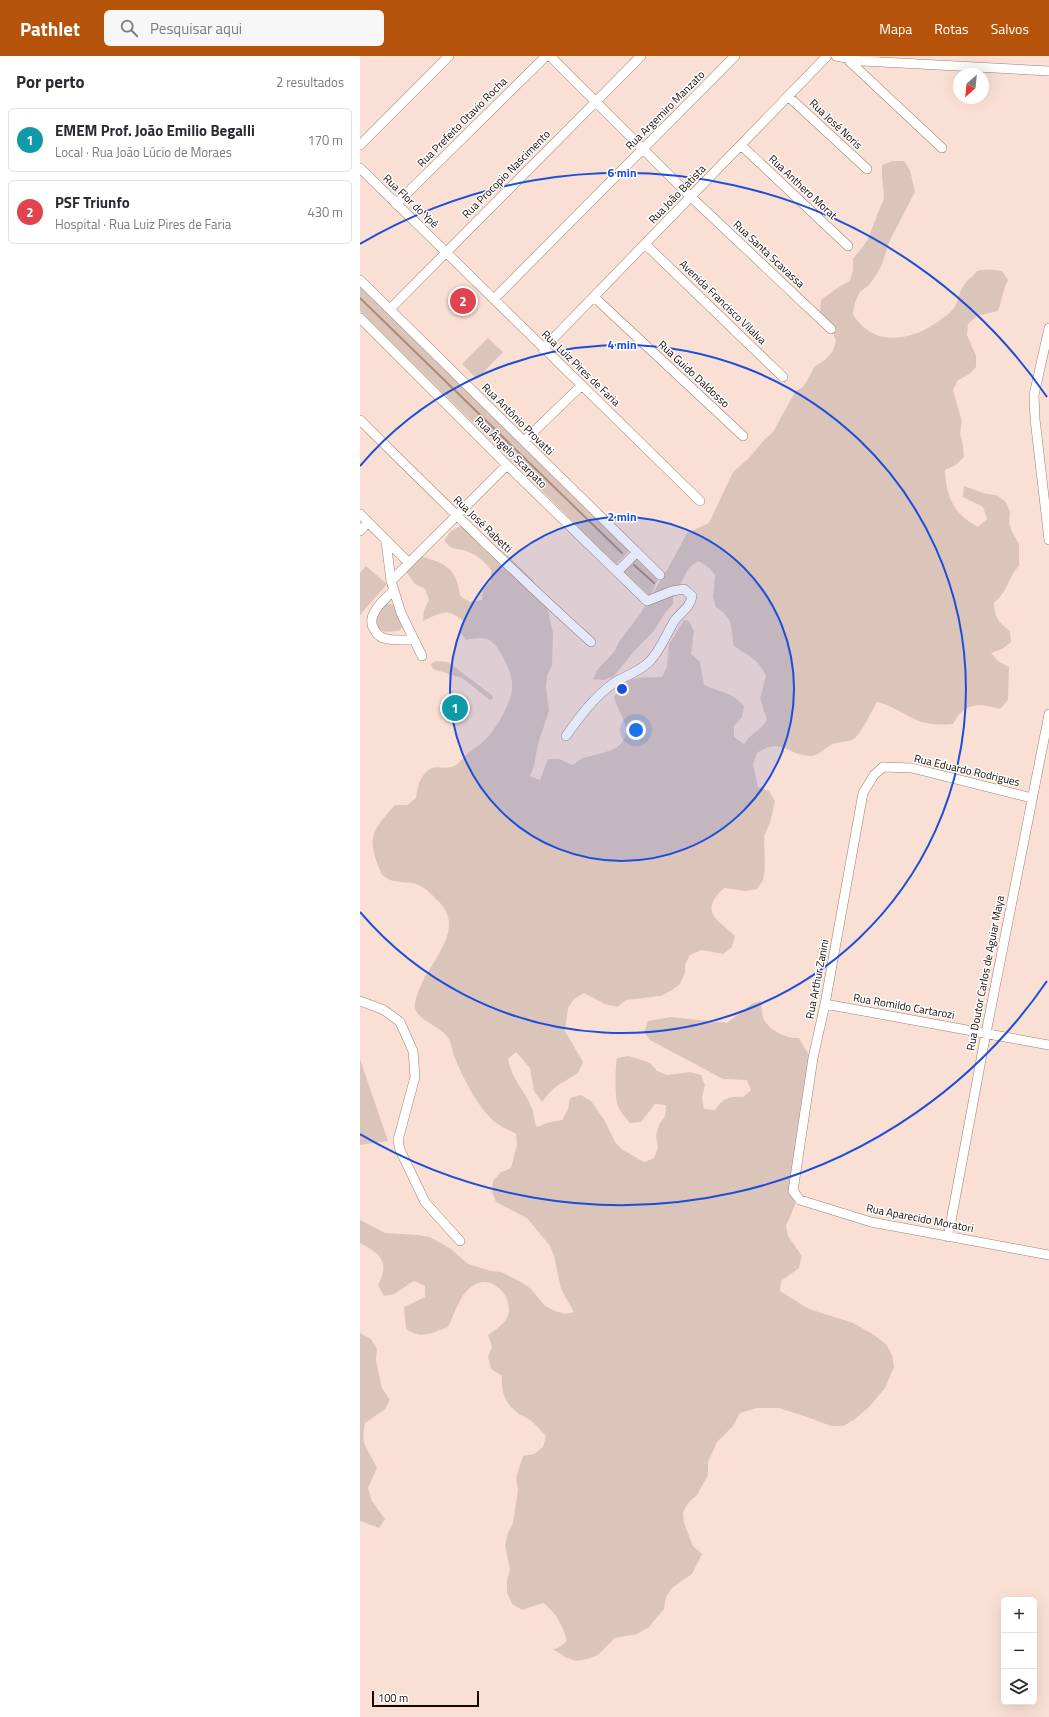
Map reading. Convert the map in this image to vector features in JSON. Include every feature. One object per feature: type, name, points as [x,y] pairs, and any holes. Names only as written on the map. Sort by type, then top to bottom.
[{"type":"street","points":[[360,145],[449,56]]},
{"type":"street","name":"Rua Prefeito Otavio Rocha","points":[[396,204],[546,56]]},
{"type":"street","name":"Rua Santa Scavassa","points":[[550,56],[691,197],[831,328]]},
{"type":"street","name":"Rua Procopio Nascimento","points":[[390,310],[640,56]]},
{"type":"street","name":"Rua Argemiro Manzato","points":[[494,299],[735,56]]},
{"type":"street","name":"Rua João Batista","points":[[543,349],[828,56]]},
{"type":"street","points":[[836,56],[862,61],[1049,71]]},
{"type":"street","points":[[846,58],[942,148]]},
{"type":"street","name":"Rua José Noris","points":[[789,97],[867,169]]},
{"type":"street","name":"Rua Anthero Morat","points":[[742,146],[848,246]]},
{"type":"street","name":"Rua Flor do Ypê","points":[[360,168],[446,252]]},
{"type":"street","name":"Avenida Francisco Vilalva","points":[[645,244],[783,377]]},
{"type":"street","name":"Rua Luiz Pires de Faria","points":[[446,252],[543,349],[700,501]]},
{"type":"street","name":"Rua Antônio Provatti","points":[[360,280],[660,575]]},
{"type":"street","name":"Rua Guido Daldosso","points":[[594,297],[743,436]]},
{"type":"street","name":"Rua Ângelo Scarpato","points":[[360,318],[507,465],[647,601],[672,591],[684,589],[692,596],[691,603],[676,619],[662,645],[649,662],[614,683],[598,696],[580,716],[566,736]]},
{"type":"street","points":[[1049,328],[1034,395],[1035,419],[1049,540]]},
{"type":"street","points":[[524,441],[581,386]]},
{"type":"street","name":"Rua José Rabetti","points":[[360,420],[551,606],[591,642]]},
{"type":"street","points":[[391,581],[507,465]]},
{"type":"street","points":[[360,514],[409,563]]},
{"type":"street","points":[[360,531],[368,522]]},
{"type":"street","points":[[386,541],[391,581],[401,613],[422,656]]},
{"type":"street","points":[[617,572],[637,552]]},
{"type":"street","points":[[394,590],[375,610],[372,618],[372,626],[378,636],[396,640],[414,640]]},
{"type":"street","name":"Rua Doutor Carlos de Aguiar Maya","points":[[948,1237],[986,1033],[1049,714]]},
{"type":"street","name":"Rua Eduardo Rodrigues","points":[[874,775],[883,767],[912,768],[1032,798]]},
{"type":"street","name":"Rua Arthur Zanini","points":[[793,1192],[813,1058],[825,1004],[864,793],[874,775]]},
{"type":"street","points":[[360,1001],[384,1010],[400,1022],[413,1051],[415,1077],[398,1140],[400,1150],[425,1202],[460,1241]]},
{"type":"street","name":"Rua Romildo Cartarozi","points":[[825,1004],[1049,1045]]},
{"type":"street","name":"Rua Aparecido Moratori","points":[[793,1192],[800,1200],[871,1222],[1049,1255]]},
{"type":"shaded area","points":[[893,161],[904,161],[910,170],[915,192],[890,240],[877,274],[869,285],[860,292],[855,302],[853,314],[861,325],[871,332],[882,336],[893,338],[905,337],[928,328],[952,311],[963,286],[977,271],[1002,271],[1008,280],[998,311],[977,316],[968,324],[967,335],[976,356],[976,367],[968,375],[958,380],[953,390],[962,422],[960,434],[964,457],[956,465],[945,470],[947,488],[953,504],[963,516],[978,527],[987,519],[983,507],[963,497],[964,486],[986,494],[996,495],[1006,502],[1010,512],[1009,523],[1019,544],[1019,566],[999,599],[994,603],[995,612],[998,619],[1010,631],[1011,642],[1002,649],[991,653],[998,661],[1009,667],[1008,700],[1000,709],[979,705],[967,708],[953,724],[944,725],[919,721],[888,705],[877,702],[860,733],[854,739],[829,746],[812,756],[797,754],[785,748],[773,746],[757,753],[753,764],[758,787],[769,791],[775,801],[770,823],[764,836],[765,869],[763,880],[757,889],[746,891],[724,888],[712,903],[711,909],[717,919],[735,936],[732,947],[723,954],[702,950],[690,955],[685,965],[685,972],[680,984],[661,996],[626,1000],[617,1007],[605,1004],[584,993],[574,999],[568,1008],[565,1031],[583,1062],[578,1073],[557,1086],[542,1102],[534,1091],[530,1068],[516,1052],[508,1059],[515,1079],[528,1099],[537,1127],[550,1122],[562,1120],[568,1109],[570,1098],[581,1095],[591,1101],[605,1121],[615,1142],[623,1150],[644,1162],[654,1158],[658,1147],[656,1136],[659,1125],[665,1116],[666,1105],[655,1104],[641,1122],[630,1123],[617,1103],[617,1058],[628,1056],[639,1059],[650,1063],[657,1071],[667,1075],[690,1072],[701,1075],[705,1085],[702,1098],[704,1109],[715,1110],[724,1100],[734,1097],[743,1097],[751,1090],[747,1080],[723,1079],[650,1040],[644,1032],[648,1021],[671,1017],[727,1023],[753,1003],[761,1001],[762,1016],[767,1024],[784,1036],[799,1038],[814,1064],[806,1122],[796,1142],[795,1205],[786,1226],[788,1236],[802,1256],[799,1268],[781,1281],[780,1291],[809,1309],[853,1323],[874,1335],[886,1344],[892,1355],[894,1367],[885,1388],[870,1406],[854,1420],[843,1426],[831,1426],[779,1408],[757,1408],[740,1413],[733,1426],[717,1442],[708,1462],[708,1475],[697,1495],[689,1502],[683,1512],[684,1523],[693,1546],[702,1554],[692,1574],[672,1588],[666,1597],[664,1609],[649,1627],[637,1634],[615,1638],[598,1655],[576,1661],[565,1657],[553,1649],[558,1648],[567,1641],[561,1625],[548,1607],[543,1603],[522,1610],[512,1604],[507,1592],[507,1581],[510,1569],[505,1545],[508,1533],[513,1523],[518,1490],[516,1478],[523,1456],[534,1454],[543,1447],[546,1436],[530,1420],[519,1414],[510,1406],[503,1392],[502,1376],[491,1369],[488,1357],[492,1347],[488,1335],[505,1321],[508,1314],[509,1306],[502,1290],[488,1282],[479,1283],[471,1287],[463,1295],[448,1327],[432,1333],[422,1335],[417,1334],[406,1329],[404,1307],[425,1297],[425,1286],[414,1281],[394,1294],[384,1296],[378,1285],[382,1277],[383,1270],[381,1260],[378,1255],[360,1243],[360,1220],[385,1233],[430,1237],[451,1249],[468,1264],[491,1271],[501,1272],[521,1282],[531,1289],[545,1306],[566,1314],[574,1312],[561,1289],[554,1256],[550,1246],[527,1218],[496,1202],[492,1192],[493,1181],[501,1172],[511,1168],[517,1145],[516,1134],[497,1124],[483,1109],[462,1074],[448,1038],[440,1030],[420,1016],[415,1008],[415,1001],[419,990],[438,956],[448,933],[449,921],[445,910],[430,893],[419,885],[393,881],[382,875],[374,853],[373,837],[386,815],[395,805],[407,805],[416,798],[420,782],[430,769],[439,767],[448,768],[454,766],[486,739],[503,715],[512,688],[508,668],[495,645],[484,638],[466,640],[459,631],[463,621],[453,614],[439,614],[423,621],[424,610],[429,600],[425,589],[415,584],[401,565],[400,554],[414,555],[430,559],[444,565],[454,575],[460,596],[470,602],[482,600],[483,589],[491,581],[491,570],[475,555],[467,551],[453,548],[444,541],[450,532],[460,526],[481,534],[508,556],[533,580],[548,611],[553,633],[552,666],[547,676],[546,687],[549,711],[538,744],[534,766],[530,776],[540,780],[548,759],[559,759],[573,765],[583,758],[603,753],[617,747],[622,743],[625,737],[626,726],[614,697],[625,684],[630,681],[640,678],[662,677],[667,667],[669,644],[684,620],[689,621],[694,631],[691,654],[700,662],[704,685],[730,695],[744,706],[742,717],[734,726],[734,737],[744,744],[767,720],[760,698],[766,676],[756,662],[734,646],[731,624],[726,616],[716,607],[713,597],[715,575],[708,567],[698,561],[689,568],[673,598],[673,604],[665,613],[653,632],[636,649],[614,676],[604,680],[593,679],[598,669],[614,652],[619,642],[640,614],[671,563],[687,533],[709,523],[733,472],[749,458],[773,432],[795,392],[804,386],[815,366],[825,360],[833,351],[836,340],[827,319],[820,311],[821,300],[840,286],[850,281],[853,270],[853,259],[867,241],[884,198],[882,165]]},
{"type":"shaded area","points":[[360,287],[629,551],[616,564],[360,311]]},
{"type":"shaded area","points":[[488,338],[503,352],[477,379],[462,364]]},
{"type":"shaded area","points":[[636,559],[658,580],[650,596],[624,572]]},
{"type":"shaded area","points":[[366,566],[387,584],[360,615],[360,573]]},
{"type":"shaded area","points":[[387,603],[394,605],[403,626],[400,630],[390,632],[383,631],[375,625],[376,616]]},
{"type":"shaded area","points":[[436,661],[448,662],[493,696],[493,699],[490,700],[462,678],[433,669],[431,664]]},
{"type":"shaded area","points":[[360,1059],[388,1141],[360,1145]]},
{"type":"shaded area","points":[[360,1333],[371,1339],[377,1349],[376,1361],[382,1388],[390,1400],[385,1409],[365,1423],[364,1431],[364,1443],[377,1468],[368,1488],[372,1501],[385,1519],[379,1528],[360,1521]]},
{"type":"waterway","points":[[360,298],[622,553]]},
{"type":"waterway","points":[[634,565],[654,583]]},
{"type":"place","name":"PSF Triunfo","points":[[463,301]]},
{"type":"place","name":"EMEM Prof. João Emilio Begalli","points":[[455,708]]}]
